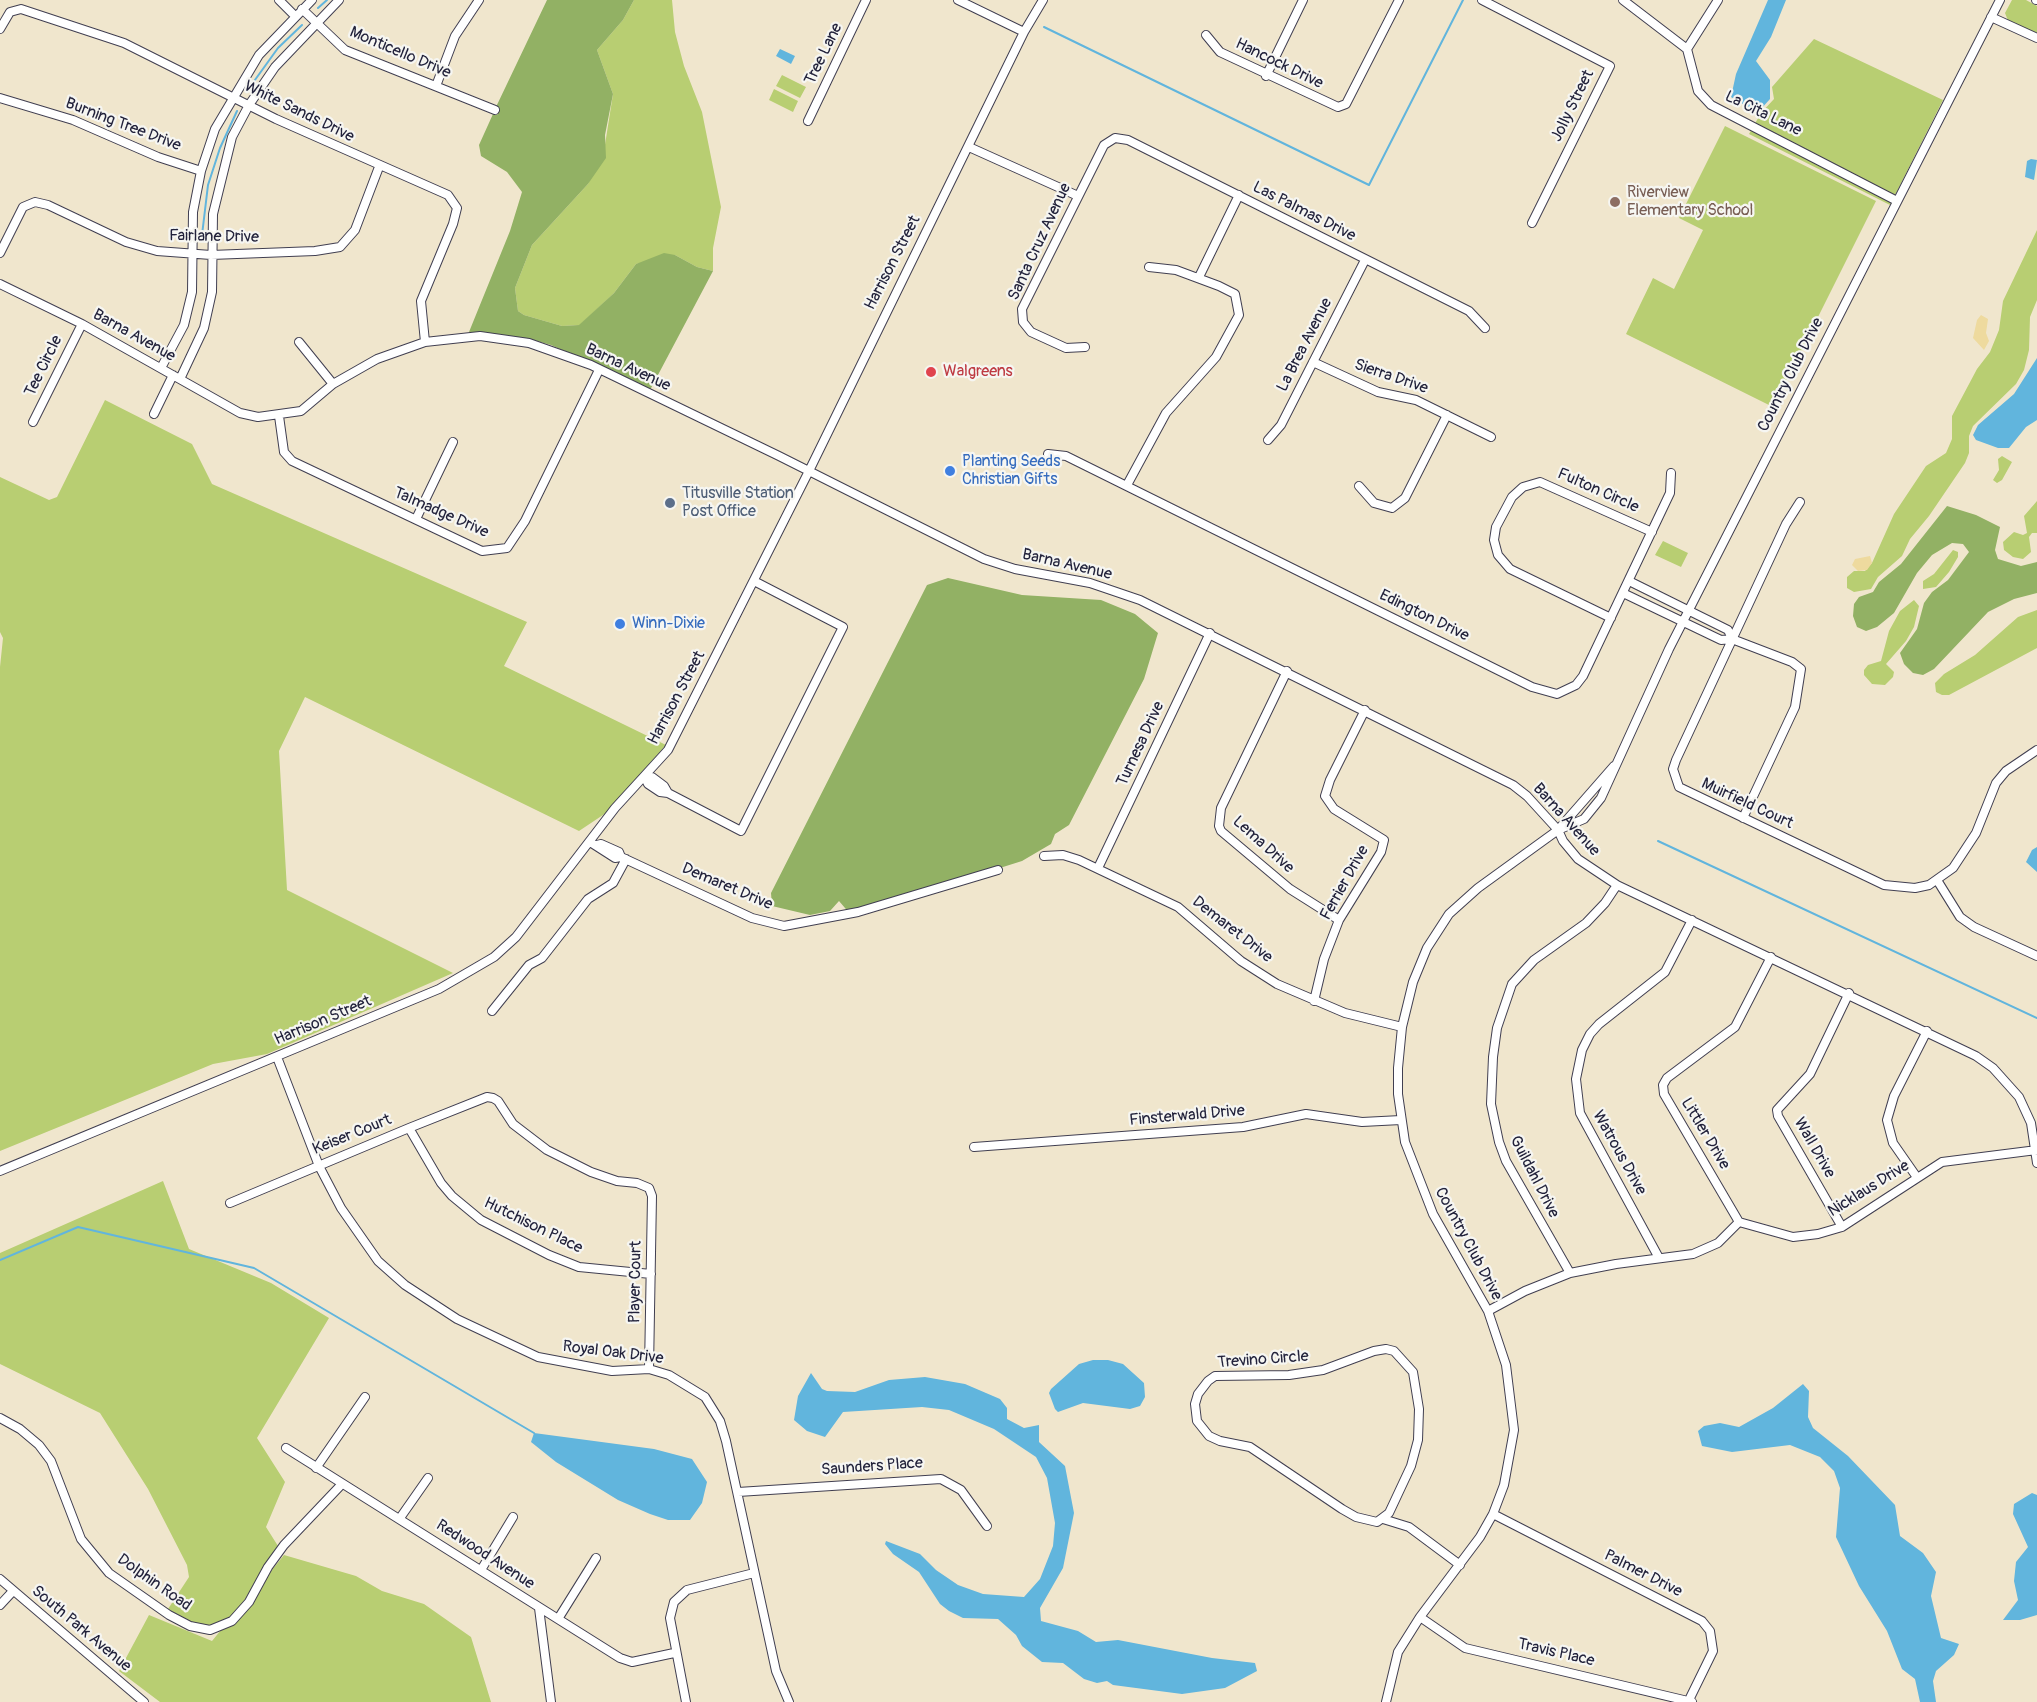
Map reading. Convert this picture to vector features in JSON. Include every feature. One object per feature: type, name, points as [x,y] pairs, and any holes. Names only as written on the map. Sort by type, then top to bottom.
[{"type":"street","points":[[279,0],[295,16]]},
{"type":"street","points":[[160,368],[184,325],[192,292],[193,212],[201,171],[215,129],[259,55],[310,0]]},
{"type":"street","points":[[154,414],[204,328],[212,292],[213,214],[232,137],[249,105],[275,67],[339,0]]},
{"type":"street","points":[[436,86],[455,36],[479,0]]},
{"type":"street","name":"Tree Lane","points":[[808,121],[866,0]]},
{"type":"street","points":[[958,0],[1024,32]]},
{"type":"street","name":"Harrison Street","points":[[0,1171],[439,989],[494,957],[516,937],[594,844],[615,808],[645,778],[668,750],[809,471],[1024,32],[1043,0]]},
{"type":"street","points":[[1266,76],[1303,0]]},
{"type":"street","name":"Hancock Drive","points":[[1206,35],[1220,52],[1266,76],[1338,107],[1346,104],[1399,0]]},
{"type":"street","name":"Jolly Street","points":[[1482,0],[1610,66],[1532,224]]},
{"type":"street","points":[[1623,0],[1687,49],[1718,0]]},
{"type":"street","name":"Country Club Drive","points":[[1386,1702],[1398,1652],[1493,1514],[1504,1485],[1514,1430],[1506,1365],[1488,1311],[1433,1214],[1411,1163],[1401,1120],[1398,1068],[1402,1027],[1413,982],[1427,948],[1449,914],[1478,888],[1558,830],[1584,819],[1601,798],[1614,766],[1633,733],[1686,623],[1688,611],[2000,0]]},
{"type":"street","name":"White Sands Drive","points":[[0,29],[10,12],[21,9],[124,43],[379,166],[448,195],[457,208],[453,224],[421,300],[425,342]]},
{"type":"street","name":"Monticello Drive","points":[[302,9],[345,50],[495,110]]},
{"type":"street","points":[[1991,17],[2037,38]]},
{"type":"street","name":"La Cita Lane","points":[[1687,49],[1698,91],[1711,105],[1897,201]]},
{"type":"street","name":"Burning Tree Drive","points":[[0,98],[74,120],[158,157],[201,171]]},
{"type":"street","name":"Las Palmas Drive","points":[[1104,145],[1115,138],[1128,140],[1469,311],[1485,328]]},
{"type":"street","name":"Santa Cruz Avenue","points":[[1085,347],[1066,348],[1031,332],[1023,322],[1022,309],[1104,145]]},
{"type":"street","points":[[969,147],[1078,196]]},
{"type":"street","name":"Fairlane Drive","points":[[0,253],[23,207],[31,202],[40,202],[126,242],[157,251],[211,255],[315,251],[340,247],[355,230],[379,166]]},
{"type":"street","points":[[1199,277],[1239,195]]},
{"type":"street","name":"La Brea Avenue","points":[[1268,440],[1281,425],[1365,260]]},
{"type":"street","points":[[1127,485],[1166,413],[1216,357],[1239,315],[1235,294],[1199,277],[1176,270],[1149,267]]},
{"type":"street","name":"Barna Avenue","points":[[0,284],[82,324],[240,413],[258,417],[279,416],[301,411],[333,384],[377,359],[425,342],[480,336],[529,343],[599,370],[809,471],[984,559],[1015,569],[1090,583],[1140,600],[1513,785],[1527,796],[1558,830],[1563,841],[1578,859],[1617,885],[1849,993],[1976,1056],[2007,1083],[2019,1097],[2031,1123],[2037,1163]]},
{"type":"street","name":"Tee Circle","points":[[33,422],[82,324]]},
{"type":"street","points":[[299,342],[333,384]]},
{"type":"street","name":"Sierra Drive","points":[[1314,362],[1378,392],[1416,400],[1491,437]]},
{"type":"street","name":"Talmadge Drive","points":[[279,416],[284,452],[292,461],[482,551],[507,548],[525,521],[599,370]]},
{"type":"street","points":[[1359,486],[1374,503],[1392,508],[1405,498],[1448,415]]},
{"type":"street","points":[[416,519],[453,442]]},
{"type":"street","name":"Edington Drive","points":[[1048,454],[1066,456],[1547,693],[1557,694],[1576,685],[1611,618],[1670,493],[1671,472]]},
{"type":"street","name":"Fulton Circle","points":[[1611,618],[1510,568],[1498,555],[1494,540],[1496,527],[1512,496],[1523,487],[1540,483],[1555,487],[1652,532]]},
{"type":"street","name":"Muirfield Court","points":[[1800,502],[1786,524],[1673,769],[1679,787],[1884,885],[1915,888],[1937,880],[1953,868],[1966,851],[1995,783],[2006,771],[2037,750]]},
{"type":"street","points":[[645,778],[648,784],[660,792],[668,793],[741,831],[843,627],[754,581]]},
{"type":"street","points":[[1629,581],[1728,630],[1732,639]]},
{"type":"street","points":[[1623,593],[1721,640],[1732,639],[1799,665],[1802,674],[1795,707],[1743,818]]},
{"type":"street","points":[[1646,604],[1652,593]]},
{"type":"street","name":"Turnesa Drive","points":[[1098,868],[1210,633]]},
{"type":"street","name":"Lema Drive","points":[[1287,671],[1221,808],[1219,825],[1221,831],[1290,889],[1339,920]]},
{"type":"street","name":"Ferrier Drive","points":[[1314,1001],[1324,959],[1339,920],[1381,852],[1384,840],[1334,809],[1325,796],[1330,780],[1365,710]]},
{"type":"street","name":"Demaret Drive","points":[[594,844],[598,849],[615,858],[623,858],[752,918],[784,926],[858,912],[998,870]]},
{"type":"street","name":"Demaret Drive","points":[[1044,856],[1063,855],[1098,868],[1178,907],[1241,961],[1278,984],[1345,1013],[1402,1027]]},
{"type":"street","points":[[492,1011],[529,965],[542,958],[588,899],[613,883],[623,858]]},
{"type":"street","points":[[1937,880],[1960,917],[1974,927],[2037,956]]},
{"type":"street","name":"Guildahl Drive","points":[[1570,1273],[1522,1190],[1499,1142],[1491,1104],[1492,1057],[1499,1018],[1512,984],[1534,960],[1586,923],[1605,903],[1617,885]]},
{"type":"street","name":"Watrous Drive","points":[[1659,1258],[1580,1113],[1576,1079],[1582,1050],[1590,1034],[1599,1024],[1665,972],[1692,920]]},
{"type":"street","name":"Littler Drive","points":[[1739,1222],[1664,1094],[1663,1085],[1666,1078],[1736,1027],[1771,957]]},
{"type":"street","name":"Wall Drive","points":[[1842,1227],[1778,1116],[1777,1110],[1810,1074],[1849,993]]},
{"type":"street","points":[[1916,1176],[1893,1143],[1887,1120],[1894,1096],[1927,1031]]},
{"type":"street","name":"Royal Oak Drive","points":[[277,1057],[319,1166],[341,1208],[372,1252],[390,1272],[425,1299],[466,1323],[545,1359],[612,1371],[649,1370],[669,1375],[694,1389],[715,1410],[726,1441],[738,1492],[776,1671],[789,1702]]},
{"type":"street","name":"Keiser Court","points":[[230,1203],[487,1097],[498,1101],[513,1124],[547,1150],[591,1173],[617,1181],[637,1183],[649,1188],[652,1196]]},
{"type":"street","name":"Finsterwald Drive","points":[[974,1148],[1243,1127],[1306,1114],[1362,1122],[1401,1120]]},
{"type":"street","name":"Hutchison Place","points":[[409,1128],[441,1183],[458,1202],[481,1220],[549,1255],[579,1267],[651,1274]]},
{"type":"street","name":"Nicklaus Drive","points":[[1739,1222],[1793,1237],[1818,1234],[1842,1227],[1916,1176],[1942,1162],[2036,1150]]},
{"type":"street","name":"Player Court","points":[[649,1370],[652,1196]]},
{"type":"street","points":[[1488,1311],[1570,1273],[1693,1254],[1718,1243],[1739,1222]]},
{"type":"street","name":"Trevino Circle","points":[[1383,1519],[1389,1513],[1411,1466],[1418,1440],[1419,1409],[1413,1372],[1394,1351],[1374,1351],[1339,1366],[1289,1376],[1215,1376],[1203,1387],[1195,1404],[1195,1413],[1201,1428],[1209,1436],[1220,1441],[1250,1447],[1356,1517],[1377,1522],[1383,1519],[1409,1527],[1460,1565]]},
{"type":"street","points":[[316,1468],[364,1396]]},
{"type":"street","name":"Dolphin Road","points":[[0,1418],[39,1445],[51,1461],[81,1539],[109,1573],[170,1615],[190,1626],[210,1630],[232,1621],[238,1615],[249,1602],[268,1567],[284,1545],[341,1485]]},
{"type":"street","name":"Redwood Avenue","points":[[286,1448],[341,1485],[400,1518],[620,1658],[632,1662],[674,1653]]},
{"type":"street","points":[[400,1518],[428,1478]]},
{"type":"street","name":"Saunders Place","points":[[738,1492],[941,1479],[967,1496],[987,1526]]},
{"type":"street","name":"Palmer Drive","points":[[1493,1514],[1702,1621],[1710,1631],[1713,1652],[1691,1701]]},
{"type":"street","points":[[481,1570],[513,1517]]},
{"type":"street","points":[[558,1619],[597,1558]]},
{"type":"street","points":[[686,1702],[674,1653],[670,1618],[674,1602],[680,1594],[712,1583],[754,1573]]},
{"type":"street","name":"South Park Avenue","points":[[2,1585],[13,1591],[144,1702]]},
{"type":"street","points":[[0,1605],[13,1591]]},
{"type":"street","points":[[539,1608],[551,1702]]},
{"type":"street","name":"Travis Place","points":[[1420,1617],[1465,1648],[1691,1701]]},
{"type":"green space","points":[[547,0],[634,0],[623,20],[597,50],[613,94],[605,135],[606,158],[588,184],[532,245],[515,288],[518,311],[524,315],[562,326],[579,325],[614,293],[636,264],[664,253],[675,255],[697,267],[713,271],[650,390],[551,345],[530,339],[469,332],[510,231],[522,192],[507,172],[481,156],[479,145],[493,114],[497,115],[500,109],[496,107]]},
{"type":"green space","points":[[634,0],[672,0],[675,32],[684,66],[702,112],[721,207],[713,248],[713,271],[697,267],[675,255],[636,264],[614,293],[580,325],[562,326],[524,315],[518,311],[515,288],[532,245],[588,184],[604,151],[613,94],[597,50],[623,20]]},
{"type":"green space","points":[[2012,0],[2026,0],[2037,6],[2037,34],[2009,23],[2005,13]]},
{"type":"green space","points":[[1814,39],[1943,100],[1890,205],[1749,134],[1761,113],[1774,99],[1772,87]]},
{"type":"green space","points":[[782,75],[806,87],[800,98],[776,86]]},
{"type":"green space","points":[[774,89],[798,101],[793,112],[769,100]]},
{"type":"green space","points":[[1725,126],[1876,201],[1773,407],[1626,334],[1653,278],[1674,289],[1703,230],[1679,218]]},
{"type":"green space","points":[[2037,230],[2037,300],[2030,317],[2029,350],[2024,370],[2016,384],[1973,426],[1965,463],[1929,516],[1910,539],[1902,556],[1878,577],[1871,589],[1854,592],[1847,588],[1847,577],[1854,571],[1865,571],[1872,563],[1894,514],[1926,466],[1946,453],[1952,439],[1952,416],[1977,369],[1990,352],[1999,330],[2003,301]]},
{"type":"green space","points":[[105,400],[192,444],[212,484],[527,622],[504,666],[666,745],[606,813],[579,831],[305,697],[279,751],[287,890],[453,973],[267,1054],[213,1064],[0,1151],[0,667],[3,638],[0,632],[0,477],[49,500],[57,497]]},
{"type":"green space","points":[[2002,456],[2012,462],[2002,480],[1997,483],[1993,480],[1999,470],[1998,459]]},
{"type":"green space","points":[[2037,501],[2037,533],[2032,533],[2029,537],[2031,552],[2023,559],[2013,557],[2004,550],[2003,542],[2014,532],[2023,535],[2027,533],[2024,516]]},
{"type":"green space","points":[[1947,506],[1976,515],[2000,527],[1995,550],[1998,559],[2021,566],[2037,562],[2037,593],[2014,599],[1988,612],[1934,669],[1923,675],[1913,673],[1904,664],[1900,653],[1917,629],[1924,603],[1932,592],[1948,580],[1969,552],[1963,544],[1952,543],[1932,555],[1917,573],[1894,613],[1877,627],[1866,631],[1857,627],[1853,616],[1854,604],[1859,597],[1873,592],[1879,582],[1901,564]]},
{"type":"green space","points":[[1663,541],[1688,553],[1681,567],[1655,555]]},
{"type":"green space","points":[[1953,550],[1958,552],[1958,557],[1949,572],[1936,587],[1923,589],[1923,581],[1934,574]]},
{"type":"green space","points":[[948,578],[1022,595],[1101,600],[1135,614],[1158,633],[1144,679],[1069,825],[1055,834],[1051,844],[1022,861],[851,915],[839,901],[830,911],[810,915],[772,906],[771,893],[927,585]]},
{"type":"green space","points":[[1914,600],[1919,606],[1914,627],[1906,641],[1886,664],[1894,672],[1893,677],[1885,685],[1872,684],[1864,675],[1864,670],[1868,665],[1881,661],[1889,631],[1900,611]]},
{"type":"green space","points":[[2037,610],[2037,648],[1949,695],[1936,692],[1935,683],[1944,674],[1975,655],[2018,617]]},
{"type":"green space","points":[[163,1181],[189,1249],[271,1283],[329,1318],[257,1438],[285,1482],[266,1527],[278,1546],[245,1600],[229,1618],[209,1626],[191,1622],[168,1609],[189,1577],[187,1565],[148,1489],[100,1413],[0,1364],[0,1253]]},
{"type":"green space","points":[[284,1555],[356,1576],[382,1591],[424,1604],[471,1637],[491,1702],[160,1702],[119,1671],[149,1615],[212,1641],[221,1630],[235,1624],[252,1605],[271,1571]]},
{"type":"sand","points":[[1981,315],[1988,319],[1986,333],[1989,341],[1984,350],[1973,338],[1977,320]]},
{"type":"sand","points":[[1870,556],[1872,563],[1867,570],[1858,571],[1852,565],[1855,559]]},
{"type":"water","points":[[1768,0],[1786,0],[1771,37],[1756,61],[1770,80],[1770,99],[1760,110],[1746,106],[1731,97],[1736,74]]},
{"type":"water","points":[[780,49],[795,56],[791,64],[776,56]]},
{"type":"water","points":[[2037,160],[2034,180],[2025,177],[2027,161]]},
{"type":"water","points":[[2037,358],[2037,420],[2026,427],[2009,448],[1998,448],[1976,440],[1973,435],[1978,425],[2014,394]]},
{"type":"water","points":[[2037,847],[2037,872],[2026,862],[2032,850]]},
{"type":"water","points":[[1093,1360],[1108,1360],[1123,1364],[1144,1383],[1145,1397],[1140,1406],[1130,1409],[1083,1403],[1058,1412],[1049,1393],[1051,1389],[1079,1364]]},
{"type":"water","points":[[811,1373],[822,1389],[827,1391],[855,1392],[889,1380],[925,1377],[965,1384],[1000,1399],[1007,1408],[1007,1419],[1024,1428],[1039,1425],[1039,1442],[1065,1466],[1074,1513],[1063,1568],[1040,1608],[1041,1621],[1078,1631],[1096,1642],[1118,1640],[1212,1658],[1255,1663],[1257,1671],[1225,1688],[1182,1694],[1113,1685],[1107,1681],[1097,1683],[1084,1679],[1063,1663],[1042,1662],[1022,1646],[1016,1635],[998,1619],[963,1618],[949,1611],[940,1604],[919,1572],[893,1554],[885,1544],[886,1541],[920,1554],[936,1570],[958,1585],[983,1594],[1024,1597],[1040,1579],[1053,1546],[1055,1523],[1047,1478],[1036,1457],[994,1429],[949,1410],[922,1407],[843,1412],[825,1437],[807,1431],[794,1420],[798,1396]]},
{"type":"water","points":[[1803,1384],[1809,1391],[1808,1417],[1813,1428],[1848,1456],[1895,1505],[1900,1536],[1923,1553],[1936,1572],[1931,1596],[1941,1638],[1959,1644],[1954,1655],[1936,1671],[1933,1681],[1936,1702],[1920,1702],[1915,1679],[1902,1669],[1887,1631],[1859,1586],[1836,1537],[1840,1488],[1834,1471],[1820,1457],[1790,1445],[1732,1452],[1702,1446],[1698,1431],[1704,1426],[1720,1423],[1739,1427],[1773,1408]]},
{"type":"water","points":[[534,1433],[654,1449],[692,1459],[707,1482],[702,1503],[690,1520],[668,1520],[650,1514],[618,1500],[556,1462],[531,1442]]},
{"type":"water","points":[[2032,1493],[2037,1495],[2037,1615],[2020,1620],[2003,1620],[2018,1600],[2014,1581],[2016,1562],[2028,1547],[2013,1514],[2014,1504]]},
{"type":"waterway","points":[[318,8],[327,0]]},
{"type":"waterway","points":[[1044,27],[1369,185],[1463,0]]},
{"type":"waterway","points":[[247,91],[278,48],[302,25]]},
{"type":"waterway","points":[[202,235],[208,185],[220,148],[237,111]]},
{"type":"waterway","points":[[1658,841],[2037,1018]]},
{"type":"waterway","points":[[0,1260],[78,1227],[254,1268],[534,1433]]},
{"type":"place","name":"Riverview Elementary School","points":[[1615,202]]},
{"type":"place","name":"Walgreens","points":[[931,372]]},
{"type":"place","name":"Planting Seeds Christian Gifts","points":[[950,471]]},
{"type":"place","name":"Titusville Station Post Office","points":[[670,503]]},
{"type":"place","name":"Winn-Dixie","points":[[620,624]]}]
